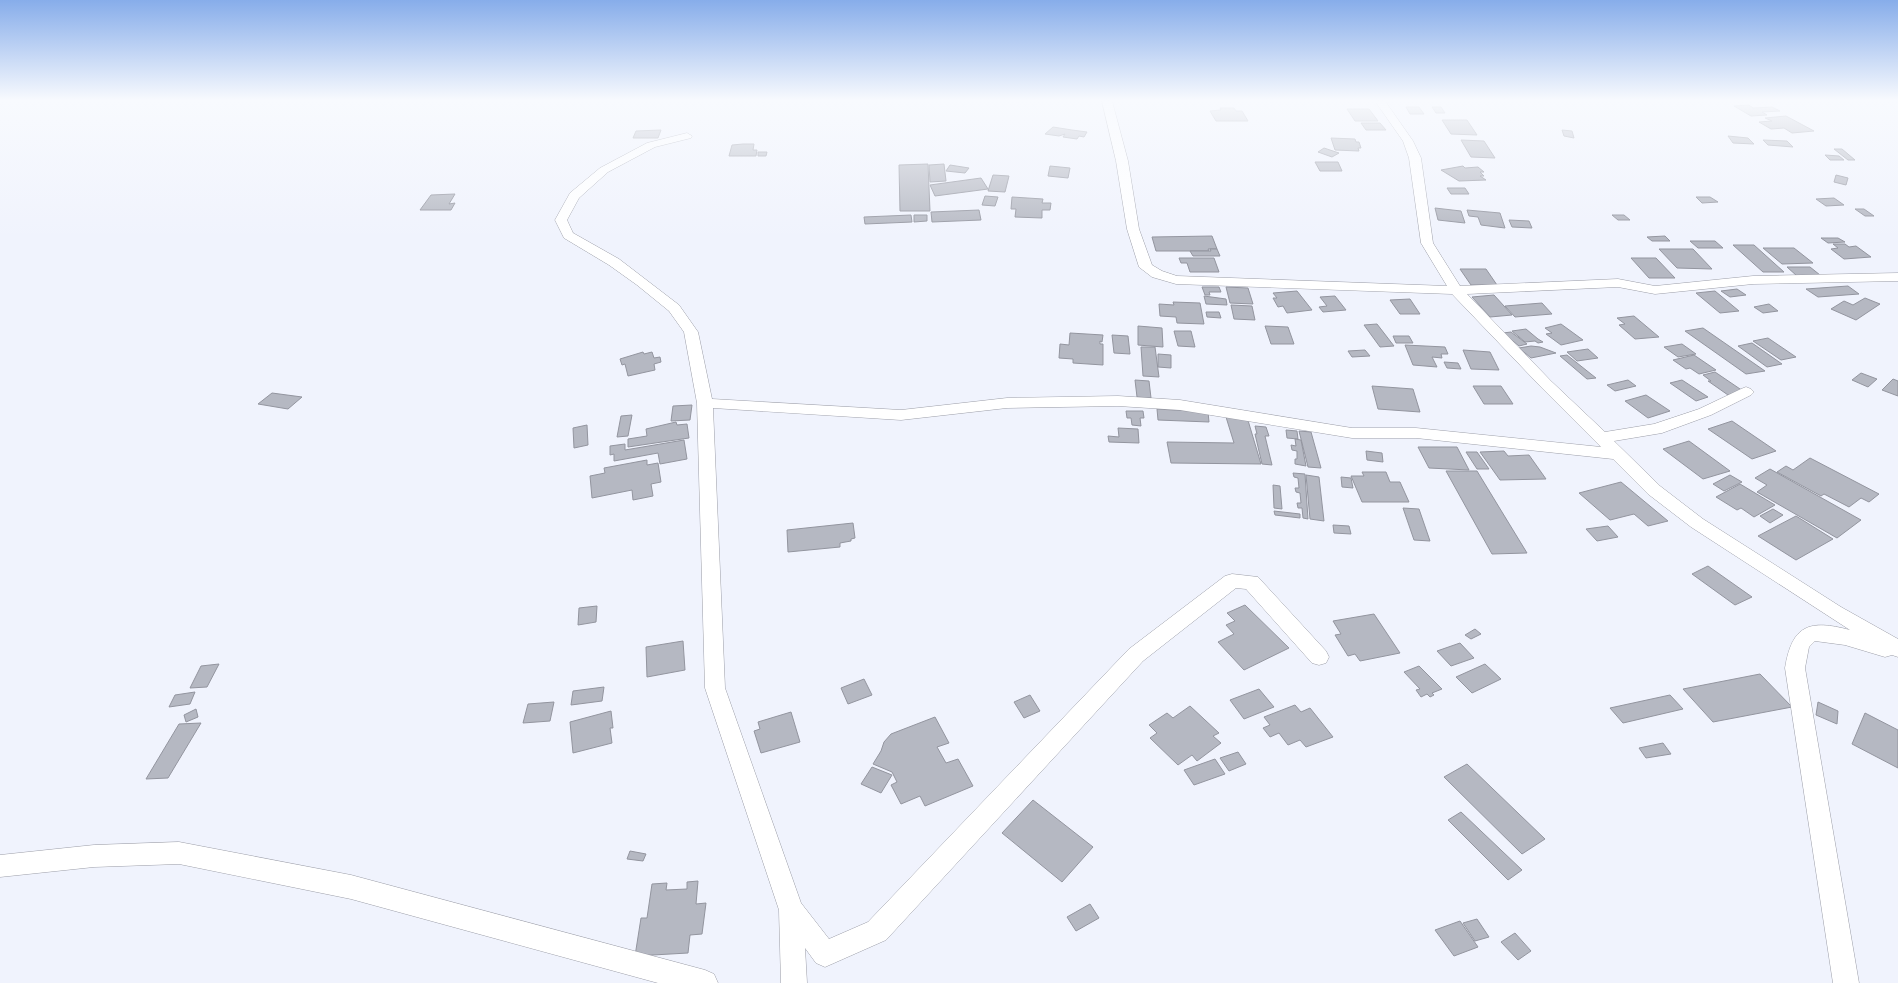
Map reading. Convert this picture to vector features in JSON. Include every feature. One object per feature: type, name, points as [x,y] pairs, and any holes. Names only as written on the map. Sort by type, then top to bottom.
[{"type":"street","points":[[647,147],[604,170],[574,196],[561,220],[568,235],[614,262],[674,308],[691,332],[705,403],[711,621],[715,688],[791,910],[794,983]]},
{"type":"street","points":[[1118,147],[1133,229],[1146,268],[1176,280],[1456,290],[1608,284],[1655,290],[1753,280],[1898,277]]},
{"type":"street","points":[[1410,147],[1415,158],[1427,243],[1456,290],[1546,384],[1654,490],[1697,523],[1834,612],[1898,651]]},
{"type":"street","points":[[1601,438],[1656,429],[1705,412],[1746,392]]},
{"type":"street","points":[[705,403],[901,416],[1007,403],[1118,401],[1180,406],[1240,414],[1352,434],[1416,433],[1617,454]]},
{"type":"street","points":[[791,910],[825,954],[877,930],[1136,655],[1232,581],[1251,582],[1319,657]]},
{"type":"street","points":[[1846,983],[1795,668],[1798,649],[1805,637],[1812,633],[1828,633],[1898,651]]},
{"type":"street","points":[[0,866],[94,856],[179,854],[351,887],[705,983]]},
{"type":"building","points":[[731,147],[754,147],[753,150],[757,150],[756,156],[729,156]]},
{"type":"building","points":[[1334,147],[1361,148],[1358,148],[1359,151],[1335,150]]},
{"type":"building","points":[[1465,147],[1488,147],[1495,158],[1471,157]]},
{"type":"building","points":[[1324,148],[1339,153],[1332,157],[1318,152]]},
{"type":"building","points":[[1834,149],[1842,149],[1855,160],[1848,160]]},
{"type":"building","points":[[758,152],[767,152],[766,156],[758,156]]},
{"type":"building","points":[[1825,155],[1839,156],[1844,160],[1830,160]]},
{"type":"building","points":[[1315,162],[1338,162],[1342,171],[1320,171]]},
{"type":"building","points":[[928,164],[930,211],[900,211],[899,165]]},
{"type":"building","points":[[944,164],[946,181],[930,182],[929,165]]},
{"type":"building","points":[[950,165],[969,168],[965,173],[946,171]]},
{"type":"building","points":[[1050,166],[1070,168],[1068,178],[1048,176]]},
{"type":"building","points":[[1463,166],[1465,168],[1478,167],[1484,172],[1480,172],[1484,176],[1480,176],[1486,180],[1459,181],[1441,170]]},
{"type":"building","points":[[993,175],[1009,176],[1005,192],[988,191]]},
{"type":"building","points":[[1836,175],[1848,178],[1846,185],[1834,182]]},
{"type":"building","points":[[981,178],[988,189],[935,196],[930,185]]},
{"type":"building","points":[[1447,188],[1465,188],[1469,194],[1451,194]]},
{"type":"building","points":[[455,194],[449,204],[455,203],[451,210],[420,210],[431,195]]},
{"type":"building","points":[[985,196],[998,197],[995,206],[982,205]]},
{"type":"building","points":[[1012,197],[1043,199],[1042,203],[1051,203],[1050,210],[1042,210],[1042,218],[1015,217],[1016,209],[1011,209]]},
{"type":"building","points":[[1696,197],[1710,197],[1718,202],[1702,203]]},
{"type":"building","points":[[1834,198],[1844,205],[1826,206],[1816,199]]},
{"type":"building","points":[[1435,208],[1461,211],[1465,223],[1438,220]]},
{"type":"building","points":[[1855,209],[1864,209],[1874,216],[1865,216]]},
{"type":"building","points":[[979,210],[981,220],[932,222],[931,212]]},
{"type":"building","points":[[1467,210],[1500,213],[1505,228],[1481,225],[1478,217],[1469,216]]},
{"type":"building","points":[[911,215],[912,222],[865,224],[864,217]]},
{"type":"building","points":[[914,215],[927,215],[927,221],[914,222]]},
{"type":"building","points":[[1612,215],[1624,215],[1630,220],[1618,220]]},
{"type":"building","points":[[1509,220],[1529,221],[1532,228],[1512,227]]},
{"type":"building","points":[[1212,236],[1217,249],[1208,249],[1209,251],[1156,251],[1152,237]]},
{"type":"building","points":[[1665,236],[1670,241],[1652,241],[1647,237]]},
{"type":"building","points":[[1821,238],[1838,238],[1845,242],[1828,243]]},
{"type":"building","points":[[1690,241],[1715,241],[1723,248],[1698,248]]},
{"type":"building","points":[[1833,244],[1845,244],[1849,247],[1856,246],[1871,257],[1844,259],[1831,249],[1838,248]]},
{"type":"building","points":[[1733,245],[1754,245],[1784,272],[1763,272]]},
{"type":"building","points":[[1763,248],[1794,248],[1813,263],[1782,264]]},
{"type":"building","points":[[1210,249],[1217,249],[1220,256],[1193,256],[1190,251],[1211,251]]},
{"type":"building","points":[[1659,249],[1693,249],[1712,269],[1677,268]]},
{"type":"building","points":[[1179,258],[1214,258],[1219,272],[1190,272],[1187,263],[1181,263]]},
{"type":"building","points":[[1631,258],[1656,258],[1675,278],[1649,278]]},
{"type":"building","points":[[1787,267],[1810,267],[1820,275],[1797,276]]},
{"type":"building","points":[[1460,269],[1486,269],[1497,285],[1471,285]]},
{"type":"building","points":[[1848,286],[1859,294],[1818,297],[1806,289]]},
{"type":"building","points":[[1202,287],[1219,287],[1221,292],[1209,292],[1210,295],[1205,295]]},
{"type":"building","points":[[1226,287],[1248,288],[1253,304],[1230,303]]},
{"type":"building","points":[[1737,289],[1746,295],[1730,297],[1721,291]]},
{"type":"building","points":[[1297,291],[1312,310],[1287,313],[1283,306],[1278,307],[1273,298],[1277,298],[1273,293]]},
{"type":"building","points":[[1715,291],[1739,311],[1720,313],[1696,293]]},
{"type":"building","points":[[1494,295],[1512,315],[1490,317],[1472,297]]},
{"type":"building","points":[[1204,296],[1226,299],[1227,305],[1206,304]]},
{"type":"building","points":[[1335,296],[1346,310],[1323,312],[1319,307],[1327,306],[1320,297]]},
{"type":"building","points":[[1865,298],[1880,304],[1856,320],[1831,309],[1844,301],[1853,305]]},
{"type":"building","points":[[1410,299],[1420,314],[1400,314],[1390,300]]},
{"type":"building","points":[[1173,302],[1200,303],[1204,324],[1177,323],[1176,317],[1160,316],[1159,304],[1174,305]]},
{"type":"building","points":[[1542,303],[1552,314],[1515,317],[1505,306]]},
{"type":"building","points":[[1769,304],[1778,311],[1763,313],[1754,307]]},
{"type":"building","points":[[1231,305],[1252,306],[1255,320],[1234,319]]},
{"type":"building","points":[[1206,312],[1219,312],[1221,318],[1207,317]]},
{"type":"building","points":[[1634,316],[1659,337],[1635,339],[1619,325],[1625,324],[1617,318]]},
{"type":"building","points":[[1377,324],[1394,346],[1380,347],[1364,325]]},
{"type":"building","points":[[1561,324],[1583,340],[1561,345],[1546,334],[1552,333],[1545,328]]},
{"type":"building","points":[[1138,326],[1162,328],[1163,347],[1138,345]]},
{"type":"building","points":[[1265,326],[1288,327],[1294,344],[1271,344]]},
{"type":"building","points":[[1703,328],[1765,371],[1746,374],[1685,331]]},
{"type":"building","points":[[1526,329],[1543,342],[1525,342],[1512,331]]},
{"type":"building","points":[[1174,331],[1191,331],[1195,347],[1178,346]]},
{"type":"building","points":[[1511,332],[1527,344],[1519,346],[1503,333]]},
{"type":"building","points":[[1070,333],[1103,335],[1102,342],[1100,341],[1100,344],[1103,344],[1103,365],[1073,363],[1073,359],[1059,358],[1060,344],[1069,345]]},
{"type":"building","points":[[1112,335],[1128,336],[1130,354],[1114,353]]},
{"type":"building","points":[[1393,336],[1409,336],[1413,343],[1396,343]]},
{"type":"building","points":[[1768,338],[1796,357],[1781,360],[1753,341]]},
{"type":"building","points":[[1752,343],[1782,364],[1767,367],[1738,346]]},
{"type":"building","points":[[1682,344],[1696,354],[1678,357],[1664,347]]},
{"type":"building","points":[[1405,345],[1445,347],[1448,354],[1441,354],[1442,358],[1432,357],[1437,367],[1413,365]]},
{"type":"building","points":[[1531,346],[1540,347],[1556,353],[1531,358],[1519,348]]},
{"type":"building","points":[[1141,347],[1155,347],[1159,377],[1143,376]]},
{"type":"building","points":[[1588,349],[1598,358],[1577,361],[1567,352]]},
{"type":"building","points":[[1365,350],[1370,356],[1352,357],[1348,351]]},
{"type":"building","points":[[1463,350],[1490,352],[1499,370],[1471,369]]},
{"type":"building","points":[[643,352],[644,354],[652,352],[654,358],[660,357],[661,362],[654,364],[655,370],[628,376],[625,364],[622,365],[620,359]]},
{"type":"building","points":[[1158,354],[1171,355],[1171,368],[1158,367]]},
{"type":"building","points":[[1567,355],[1596,378],[1587,379],[1560,356]]},
{"type":"building","points":[[1694,355],[1716,370],[1699,374],[1690,368],[1686,369],[1673,360]]},
{"type":"building","points":[[1444,362],[1458,363],[1461,369],[1447,368]]},
{"type":"building","points":[[1715,372],[1743,391],[1728,395],[1708,381],[1711,381],[1703,375]]},
{"type":"building","points":[[1861,373],[1877,379],[1868,387],[1852,380]]},
{"type":"building","points":[[1893,379],[1898,381],[1898,396],[1882,390]]},
{"type":"building","points":[[1135,380],[1149,381],[1151,398],[1137,397]]},
{"type":"building","points":[[1628,380],[1636,386],[1615,391],[1607,385]]},
{"type":"building","points":[[1682,380],[1708,397],[1696,401],[1670,383]]},
{"type":"building","points":[[1372,386],[1413,389],[1420,412],[1378,409]]},
{"type":"building","points":[[1473,386],[1501,386],[1513,404],[1484,404]]},
{"type":"building","points":[[272,393],[302,397],[288,409],[258,404]]},
{"type":"building","points":[[1646,395],[1670,411],[1648,418],[1625,401]]},
{"type":"building","points":[[692,405],[690,420],[671,421],[673,406]]},
{"type":"building","points":[[1157,409],[1208,412],[1209,422],[1158,420]]},
{"type":"building","points":[[1126,411],[1143,411],[1144,418],[1140,418],[1141,426],[1132,425],[1131,418],[1127,418]]},
{"type":"building","points":[[632,415],[628,436],[617,437],[621,416]]},
{"type":"building","points":[[1226,417],[1247,417],[1261,464],[1171,463],[1167,442],[1234,443]]},
{"type":"building","points":[[1732,421],[1776,451],[1752,459],[1708,429]]},
{"type":"building","points":[[676,422],[677,425],[687,424],[689,438],[628,447],[628,439],[647,436],[646,429]]},
{"type":"building","points":[[587,425],[588,445],[574,448],[573,428]]},
{"type":"building","points":[[1255,426],[1266,427],[1269,436],[1265,436],[1272,465],[1262,464],[1255,434],[1257,434]]},
{"type":"building","points":[[1118,428],[1138,429],[1139,443],[1109,442],[1108,436],[1119,437]]},
{"type":"building","points":[[1286,430],[1297,431],[1298,439],[1287,438]]},
{"type":"building","points":[[1299,431],[1311,432],[1321,468],[1308,467]]},
{"type":"building","points":[[1295,439],[1301,440],[1306,466],[1295,464],[1295,459],[1297,459],[1297,451],[1292,450],[1291,445],[1296,446]]},
{"type":"building","points":[[684,440],[687,459],[660,464],[658,453],[614,461],[614,454],[610,455],[610,446],[625,444],[625,450]]},
{"type":"building","points":[[1689,441],[1730,471],[1703,479],[1663,449]]},
{"type":"building","points":[[1418,447],[1457,447],[1469,470],[1429,468]]},
{"type":"building","points":[[1366,451],[1382,453],[1383,462],[1367,460]]},
{"type":"building","points":[[1504,451],[1508,456],[1529,455],[1546,479],[1500,480],[1480,452]]},
{"type":"building","points":[[1466,452],[1477,452],[1489,469],[1477,469]]},
{"type":"building","points":[[1810,458],[1879,494],[1869,502],[1861,498],[1849,507],[1824,494],[1821,496],[1777,472],[1786,466],[1793,470]]},
{"type":"building","points":[[647,460],[647,465],[658,463],[661,482],[651,484],[653,496],[633,500],[632,490],[592,498],[590,476],[605,473],[604,468]]},
{"type":"building","points":[[1770,469],[1861,520],[1837,538],[1757,492],[1767,485],[1755,478]]},
{"type":"building","points":[[1446,471],[1477,471],[1527,553],[1492,554]]},
{"type":"building","points":[[1362,472],[1386,472],[1390,482],[1400,482],[1409,502],[1362,502],[1351,476],[1364,476]]},
{"type":"building","points":[[1293,473],[1305,474],[1308,519],[1303,518],[1302,508],[1298,508],[1297,503],[1301,503],[1300,493],[1296,492],[1295,488],[1299,488],[1298,478],[1294,477]]},
{"type":"building","points":[[1306,475],[1319,477],[1324,521],[1310,519]]},
{"type":"building","points":[[1730,475],[1742,482],[1724,491],[1713,484]]},
{"type":"building","points":[[1341,477],[1351,478],[1353,488],[1342,487]]},
{"type":"building","points":[[1621,482],[1668,521],[1648,526],[1634,514],[1610,520],[1579,493]]},
{"type":"building","points":[[1740,484],[1775,505],[1754,517],[1741,508],[1737,510],[1716,497]]},
{"type":"building","points":[[1273,485],[1280,486],[1282,509],[1274,508]]},
{"type":"building","points":[[1403,508],[1419,509],[1430,541],[1414,540]]},
{"type":"building","points":[[1773,509],[1783,515],[1770,523],[1760,516]]},
{"type":"building","points":[[1274,511],[1300,514],[1300,518],[1275,515]]},
{"type":"building","points":[[1796,516],[1833,539],[1796,560],[1758,536]]},
{"type":"building","points":[[853,523],[855,538],[851,539],[851,541],[840,543],[840,547],[788,552],[787,530]]},
{"type":"building","points":[[1333,525],[1349,526],[1351,534],[1334,533]]},
{"type":"building","points":[[1608,526],[1618,537],[1597,541],[1586,529]]},
{"type":"building","points":[[1708,566],[1752,597],[1735,605],[1692,574]]},
{"type":"building","points":[[1245,605],[1289,648],[1244,670],[1218,642],[1234,634],[1226,625],[1235,621],[1227,613]]},
{"type":"building","points":[[597,606],[596,622],[578,625],[579,608]]},
{"type":"building","points":[[1374,614],[1400,653],[1360,661],[1355,654],[1348,656],[1335,635],[1341,634],[1333,621]]},
{"type":"building","points":[[1475,629],[1481,634],[1471,639],[1465,635]]},
{"type":"building","points":[[683,641],[685,670],[647,677],[646,647]]},
{"type":"building","points":[[1460,643],[1474,658],[1451,666],[1437,651]]},
{"type":"building","points":[[219,664],[207,687],[190,688],[201,666]]},
{"type":"building","points":[[1485,664],[1501,679],[1472,693],[1456,677]]},
{"type":"building","points":[[1419,666],[1442,689],[1432,693],[1434,695],[1430,697],[1427,694],[1421,697],[1416,690],[1420,689],[1404,672]]},
{"type":"building","points":[[1760,674],[1792,707],[1713,722],[1683,689]]},
{"type":"building","points":[[864,679],[872,695],[848,704],[841,688]]},
{"type":"building","points":[[604,687],[602,701],[571,705],[573,691]]},
{"type":"building","points":[[1259,689],[1274,707],[1244,719],[1230,700]]},
{"type":"building","points":[[195,692],[190,704],[169,707],[175,695]]},
{"type":"building","points":[[1030,695],[1040,711],[1024,718],[1014,702]]},
{"type":"building","points":[[1670,695],[1683,709],[1623,723],[1610,708]]},
{"type":"building","points":[[554,702],[550,721],[523,723],[528,704]]},
{"type":"building","points":[[1818,702],[1838,711],[1837,724],[1816,715]]},
{"type":"building","points":[[1295,705],[1301,712],[1310,708],[1333,737],[1306,747],[1300,740],[1288,745],[1279,733],[1270,737],[1263,728],[1270,725],[1264,717]]},
{"type":"building","points":[[1190,706],[1219,733],[1213,736],[1221,743],[1197,761],[1192,755],[1178,765],[1150,738],[1157,733],[1149,725],[1167,713],[1173,718]]},
{"type":"building","points":[[196,709],[198,717],[186,722],[184,715]]},
{"type":"building","points":[[611,711],[613,728],[610,728],[612,743],[573,753],[570,722]]},
{"type":"building","points":[[791,712],[800,742],[761,753],[754,731],[760,729],[758,722]]},
{"type":"building","points":[[1865,713],[1898,730],[1898,768],[1852,744]]},
{"type":"building","points":[[935,717],[949,743],[937,747],[946,763],[958,759],[973,786],[925,806],[920,796],[901,804],[891,785],[897,782],[892,772],[873,764],[881,751],[884,742],[891,734]]},
{"type":"building","points":[[201,723],[168,778],[146,779],[179,724]]},
{"type":"building","points":[[1663,743],[1671,754],[1646,758],[1639,748]]},
{"type":"building","points":[[1238,752],[1246,764],[1229,771],[1220,758]]},
{"type":"building","points":[[1215,759],[1225,774],[1194,785],[1184,770]]},
{"type":"building","points":[[1467,764],[1545,839],[1522,854],[1444,777]]},
{"type":"building","points":[[872,767],[892,775],[881,793],[861,784]]},
{"type":"building","points":[[1033,800],[1093,847],[1062,882],[1002,833]]},
{"type":"building","points":[[1461,812],[1522,870],[1508,880],[1448,820]]},
{"type":"building","points":[[630,851],[646,854],[643,861],[627,859]]},
{"type":"building","points":[[698,881],[696,904],[706,903],[702,934],[690,935],[688,953],[635,956],[641,918],[647,918],[652,884],[667,883],[666,890],[687,889],[687,882]]},
{"type":"building","points":[[1090,904],[1099,918],[1076,931],[1067,917]]},
{"type":"building","points":[[1477,919],[1489,937],[1475,941],[1463,923]]},
{"type":"building","points":[[1460,921],[1478,947],[1454,956],[1435,930]]},
{"type":"building","points":[[1515,933],[1531,951],[1518,960],[1501,942]]}]
